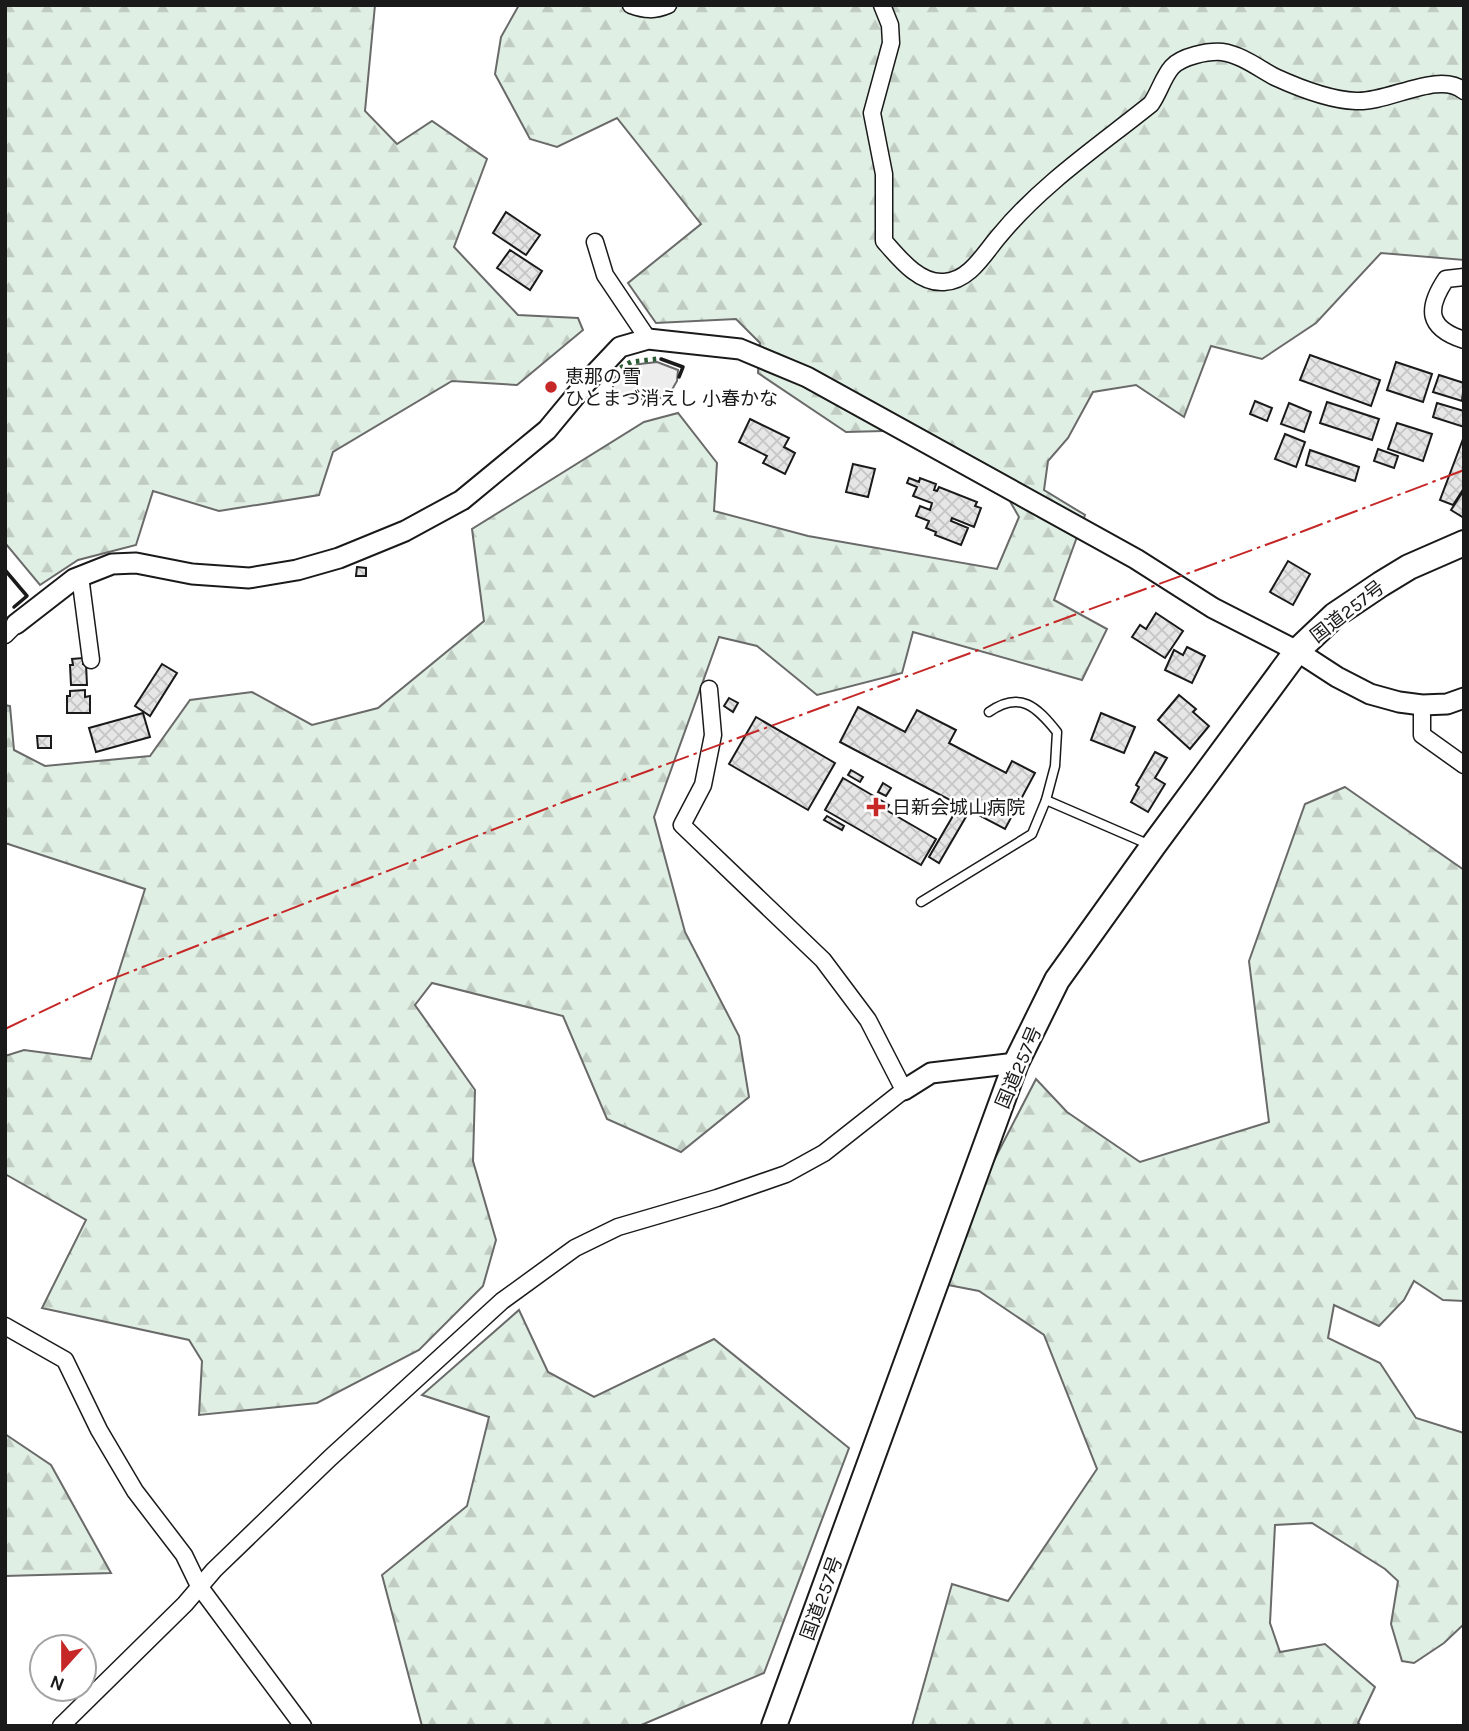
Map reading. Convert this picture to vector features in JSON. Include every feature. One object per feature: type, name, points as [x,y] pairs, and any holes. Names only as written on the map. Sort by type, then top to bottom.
[{"type":"highway","name":"国道257号","points":[[774,1726],[1016,1063],[1057,980],[1297,651],[1335,615],[1381,584],[1409,567],[1464,543]]},
{"type":"street","points":[[631,5],[655,10],[668,5]]},
{"type":"street","points":[[882,5],[890,26],[891,43],[872,113],[884,174],[884,241],[910,270],[943,283],[958,279],[970,270],[1005,229],[1055,180],[1151,104],[1160,93],[1171,68],[1182,60],[1206,53],[1222,52],[1246,60],[1273,76],[1304,89],[1357,102],[1381,99],[1443,82],[1464,91]]},
{"type":"street","points":[[595,242],[605,275],[648,339]]},
{"type":"street","points":[[1464,277],[1446,279],[1436,294],[1432,308],[1434,322],[1447,335],[1464,340]]},
{"type":"street","points":[[11,630],[80,576],[112,564],[136,563],[192,574],[249,578],[296,570],[339,558],[405,531],[462,500],[547,430],[620,347],[648,339],[740,349],[807,377],[1136,559],[1213,608],[1297,651],[1370,694],[1422,705],[1447,704],[1464,698]]},
{"type":"street","points":[[80,576],[91,660]]},
{"type":"street","points":[[709,689],[713,735],[703,785],[682,825],[823,960],[868,1020],[904,1090]]},
{"type":"street","points":[[1422,705],[1422,735],[1464,765]]},
{"type":"street","points":[[61,1726],[330,1458],[502,1301],[575,1248],[618,1227],[717,1198],[786,1174],[824,1153],[904,1090],[932,1073],[1016,1063]]},
{"type":"street","points":[[5,1326],[65,1360],[99,1430],[135,1491],[184,1555],[199,1586],[303,1726]]},
{"type":"lane","points":[[921,902],[1032,834],[1046,800],[1055,766],[1057,732],[1040,710],[1019,701],[1000,704],[989,712]]},
{"type":"lane","points":[[1046,800],[1153,846]]},
{"type":"green space","points":[[5,5],[375,5],[365,111],[397,144],[432,121],[487,159],[454,247],[518,315],[578,318],[583,330],[517,385],[452,381],[333,452],[319,495],[219,511],[153,491],[136,545],[78,560],[40,585],[5,543]]},
{"type":"green space","points":[[519,5],[1464,5],[1464,260],[1381,253],[1316,323],[1262,359],[1211,346],[1184,417],[1136,385],[1093,392],[1068,438],[1048,461],[1044,490],[1085,515],[1054,600],[1107,629],[1082,680],[913,632],[902,673],[817,695],[757,646],[719,637],[654,817],[685,932],[739,1036],[749,1097],[681,1152],[607,1119],[563,1016],[432,983],[415,1005],[475,1090],[473,1161],[496,1240],[483,1286],[419,1350],[317,1403],[199,1415],[202,1361],[189,1340],[42,1308],[86,1220],[5,1174],[5,1056],[24,1050],[91,1059],[145,889],[5,843],[5,705],[10,706],[14,750],[45,766],[150,756],[190,700],[252,692],[312,725],[378,708],[484,621],[472,529],[644,422],[678,413],[717,463],[714,511],[808,536],[997,569],[1019,517],[992,470],[922,430],[846,432],[758,373],[760,343],[736,319],[656,323],[628,283],[701,224],[617,118],[557,147],[530,139],[495,74],[501,37]]},
{"type":"green space","points":[[1345,787],[1464,870],[1464,1301],[1443,1300],[1414,1281],[1404,1300],[1379,1326],[1334,1305],[1328,1338],[1380,1363],[1416,1418],[1464,1433],[1464,1624],[1444,1643],[1414,1663],[1402,1661],[1391,1624],[1398,1581],[1385,1569],[1312,1523],[1275,1525],[1270,1623],[1280,1652],[1325,1644],[1375,1687],[1358,1723],[1362,1726],[912,1726],[952,1584],[1008,1601],[1097,1469],[1044,1335],[979,1291],[948,1285],[988,1172],[1036,1079],[1067,1112],[1140,1162],[1269,1122],[1249,961],[1305,804]]},
{"type":"green space","points":[[519,1310],[548,1372],[594,1397],[714,1339],[849,1448],[764,1673],[639,1726],[422,1726],[382,1575],[467,1506],[489,1417],[422,1395]]},
{"type":"green space","points":[[5,1434],[51,1465],[111,1573],[5,1576]]},
{"type":"shaded area","points":[[657,362],[678,370],[677,381],[669,395],[654,400],[633,398],[618,394],[613,389],[613,379],[624,370]]},
{"type":"building","points":[[506,212],[540,235],[526,255],[493,233]]},
{"type":"building","points":[[510,250],[542,271],[530,290],[497,268]]},
{"type":"building","points":[[1310,355],[1380,380],[1371,406],[1300,380]]},
{"type":"building","points":[[1396,362],[1432,374],[1423,402],[1387,390]]},
{"type":"building","points":[[1439,375],[1464,383],[1462,401],[1433,392]]},
{"type":"building","points":[[1255,401],[1272,408],[1267,421],[1250,414]]},
{"type":"building","points":[[1327,402],[1379,419],[1372,440],[1320,423]]},
{"type":"building","points":[[1289,403],[1311,412],[1304,432],[1281,424]]},
{"type":"building","points":[[1437,403],[1464,411],[1464,427],[1433,417]]},
{"type":"building","points":[[750,419],[789,438],[784,447],[795,453],[785,474],[763,463],[767,456],[739,442]]},
{"type":"building","points":[[1397,423],[1432,434],[1423,461],[1388,449]]},
{"type":"building","points":[[1285,434],[1305,442],[1296,467],[1275,459]]},
{"type":"building","points":[[1463,439],[1464,488],[1453,505],[1440,500]]},
{"type":"building","points":[[1378,449],[1398,456],[1394,468],[1374,461]]},
{"type":"building","points":[[1310,450],[1359,467],[1355,481],[1306,465]]},
{"type":"building","points":[[853,464],[875,469],[868,497],[846,492]]},
{"type":"building","points":[[909,478],[919,482],[920,478],[936,484],[934,490],[937,491],[939,487],[977,502],[975,506],[981,508],[974,527],[952,518],[951,521],[968,528],[961,545],[935,535],[936,532],[926,528],[929,521],[916,516],[920,506],[930,510],[932,503],[913,496],[917,487],[907,483]]},
{"type":"building","points":[[1464,490],[1464,518],[1451,510]]},
{"type":"building","points":[[1288,561],[1310,574],[1293,605],[1270,592]]},
{"type":"building","points":[[357,567],[366,568],[366,576],[356,576]]},
{"type":"building","points":[[1156,613],[1183,631],[1165,658],[1132,637],[1140,625],[1146,629]]},
{"type":"building","points":[[1187,647],[1205,656],[1192,683],[1165,670],[1174,650],[1183,655]]},
{"type":"building","points":[[83,658],[87,685],[71,685],[72,659]]},
{"type":"building","points":[[162,664],[177,673],[150,716],[135,706]]},
{"type":"building","points":[[85,690],[85,697],[90,696],[90,713],[67,713],[67,696],[70,696],[70,691]]},
{"type":"building","points":[[1179,695],[1196,709],[1193,712],[1209,726],[1190,749],[1158,720]]},
{"type":"building","points":[[729,698],[738,703],[733,712],[724,706]]},
{"type":"building","points":[[858,707],[905,732],[917,710],[956,730],[949,743],[1006,773],[1012,761],[1035,773],[1005,829],[840,742]]},
{"type":"building","points":[[143,713],[150,737],[96,752],[89,728]]},
{"type":"building","points":[[1101,713],[1135,727],[1124,753],[1091,740]]},
{"type":"building","points":[[756,717],[835,763],[808,810],[729,764]]},
{"type":"building","points":[[37,736],[51,736],[51,748],[38,748]]},
{"type":"building","points":[[1155,752],[1167,758],[1155,778],[1165,784],[1148,812],[1131,802],[1139,787],[1136,785]]},
{"type":"building","points":[[851,770],[863,777],[860,782],[848,775]]},
{"type":"building","points":[[843,778],[889,805],[886,810],[936,839],[921,865],[825,810]]},
{"type":"building","points":[[883,783],[891,788],[886,796],[878,792]]},
{"type":"building","points":[[957,809],[967,815],[939,863],[929,857]]},
{"type":"building","points":[[827,816],[844,826],[842,830],[824,820]]},
{"type":"hedge","points":[[613,372],[631,362],[657,359]]},
{"type":"wall","points":[[661,359],[683,367],[679,377]]},
{"type":"wall","points":[[5,570],[27,596],[14,607]]},
{"type":"power","points":[[5,1029],[102,983],[566,801],[1464,470]]},
{"type":"place","name":"恵那の雪 ひとまづ消えし 小春かな","points":[[551,387]]},
{"type":"place","name":"日新会城山病院","points":[[876,807]]}]
